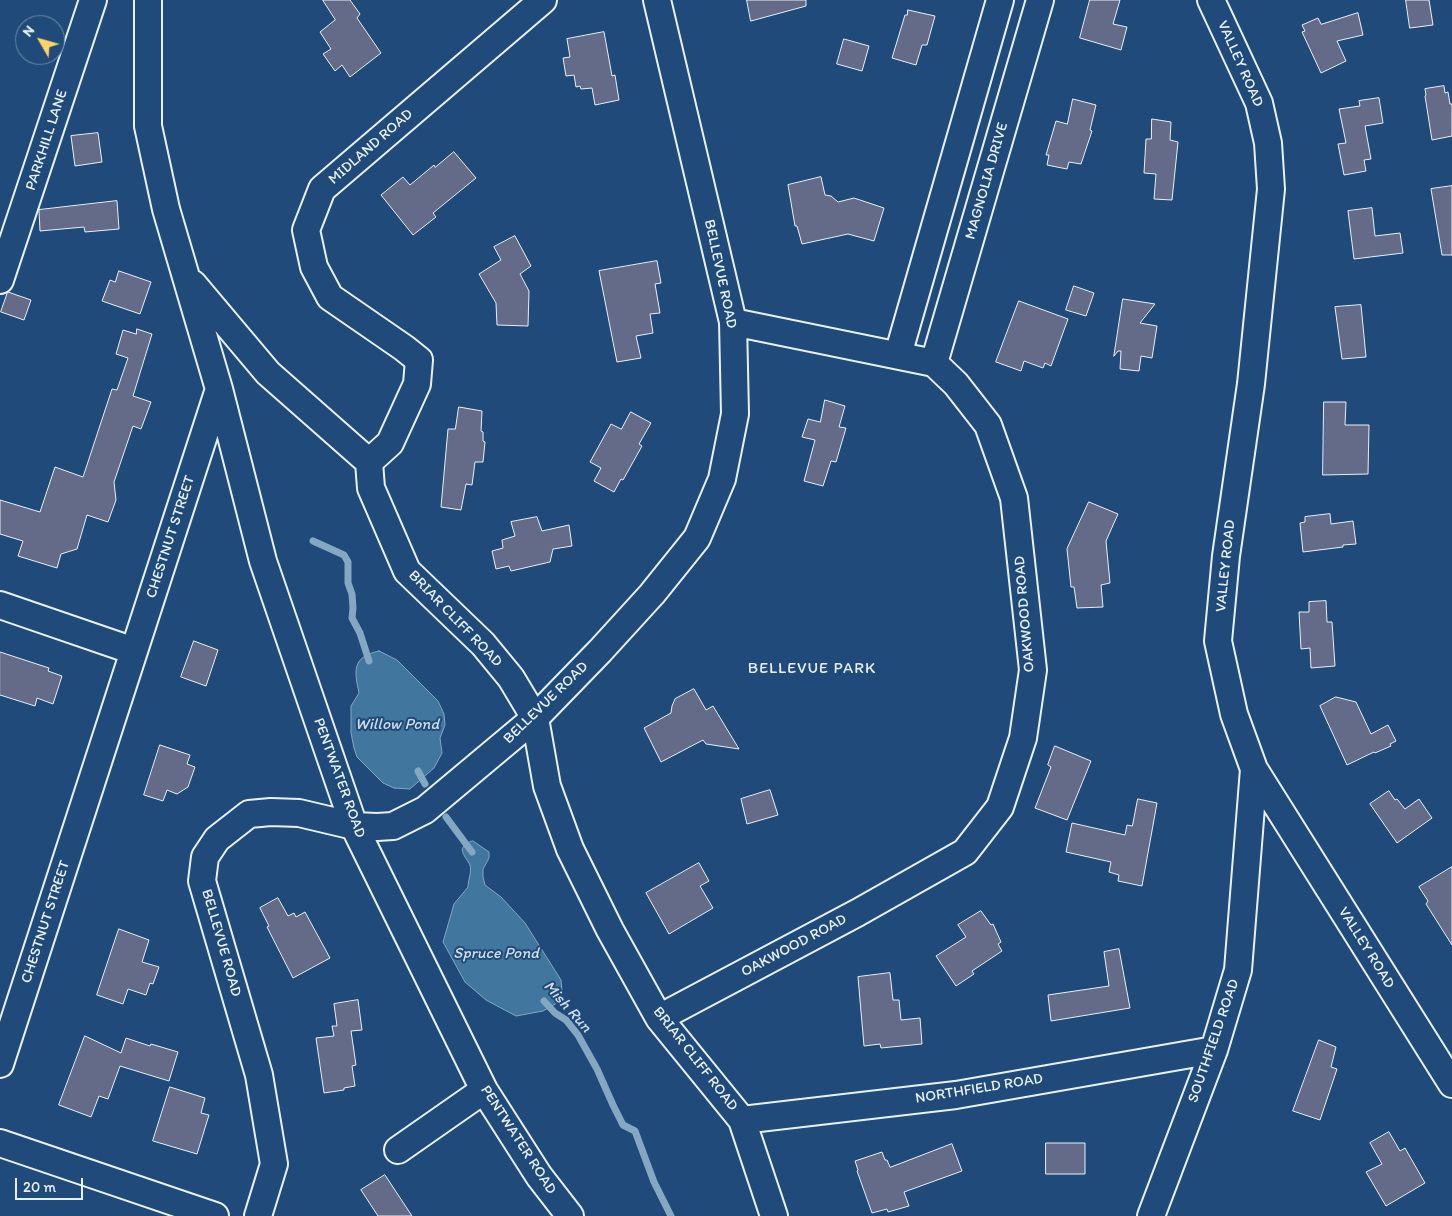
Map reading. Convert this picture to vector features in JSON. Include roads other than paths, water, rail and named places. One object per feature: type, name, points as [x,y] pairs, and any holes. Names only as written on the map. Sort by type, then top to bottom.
[{"type":"street","name":"PARKHILL LANE","points":[[0,280],[94,0]]},
{"type":"street","points":[[148,0],[148,126],[166,209],[219,389]]},
{"type":"street","name":"MIDLAND ROAD","points":[[370,462],[390,443],[417,384],[419,360],[330,297],[314,267],[306,230],[322,189],[543,0]]},
{"type":"street","name":"BELLEVUE ROAD","points":[[258,1216],[274,1164],[259,1075],[202,881],[204,857],[218,839],[249,814],[271,812],[299,813],[354,826],[393,826],[425,810],[535,718],[652,594],[697,538],[722,479],[735,414],[733,322],[657,0]]},
{"type":"street","points":[[898,355],[1000,0]]},
{"type":"street","name":"MAGNOLIA DRIVE","points":[[934,363],[1040,0]]},
{"type":"street","name":"VALLEY ROAD","points":[[1211,0],[1259,103],[1268,143],[1271,188],[1250,384],[1226,556],[1218,641],[1234,714],[1254,770],[1452,1084]]},
{"type":"street","points":[[185,275],[268,373],[370,462]]},
{"type":"street","points":[[733,322],[934,363]]},
{"type":"street","name":"OAKWOOD ROAD","points":[[659,1018],[965,852],[1000,807],[1023,738],[1032,670],[1014,498],[988,426],[956,384],[934,363]]},
{"type":"street","name":"CHESTNUT STREET","points":[[0,1064],[219,389]]},
{"type":"street","name":"PENTWATER ROAD","points":[[219,389],[263,561],[354,826],[484,1090],[539,1176],[570,1216]]},
{"type":"street","name":"BRIAR CLIFF ROAD","points":[[370,462],[371,488],[407,571],[483,644],[511,678],[535,718],[547,786],[570,849],[610,930],[659,1018],[742,1120],[774,1216]]},
{"type":"street","points":[[0,605],[134,651]]},
{"type":"street","name":"SOUTHFIELD ROAD","points":[[1151,1216],[1214,1050],[1238,970],[1254,770]]},
{"type":"street","name":"NORTHFIELD ROAD","points":[[742,1120],[956,1095],[1214,1050]]},
{"type":"street","points":[[398,1150],[484,1090]]},
{"type":"street","points":[[0,1143],[215,1216]]},
{"type":"water","name":"Willow Pond","points":[[379,651],[397,660],[438,701],[444,714],[445,725],[440,738],[442,753],[434,768],[410,789],[394,788],[383,783],[357,757],[354,748],[351,733],[351,706],[359,693],[356,678],[357,666],[364,657]]},
{"type":"water","name":"Spruce Pond","points":[[473,841],[489,852],[489,858],[483,869],[485,885],[501,897],[525,923],[561,980],[562,991],[557,1003],[543,1011],[516,1016],[486,1000],[465,982],[443,942],[454,904],[468,887],[470,865],[462,849],[465,844]]},
{"type":"waterway","points":[[313,541],[344,555],[348,562],[348,583],[352,594],[352,618],[360,633],[369,661]]},
{"type":"waterway","points":[[418,771],[425,784]]},
{"type":"waterway","name":"Mish Run","points":[[446,817],[472,852]]},
{"type":"waterway","name":"Mish Run","points":[[544,1001],[555,1013],[566,1020],[578,1035],[597,1069],[623,1125],[635,1131],[654,1182],[671,1216]]},
{"type":"district","name":"BELLEVUE PARK","points":[[812,669]]}]
